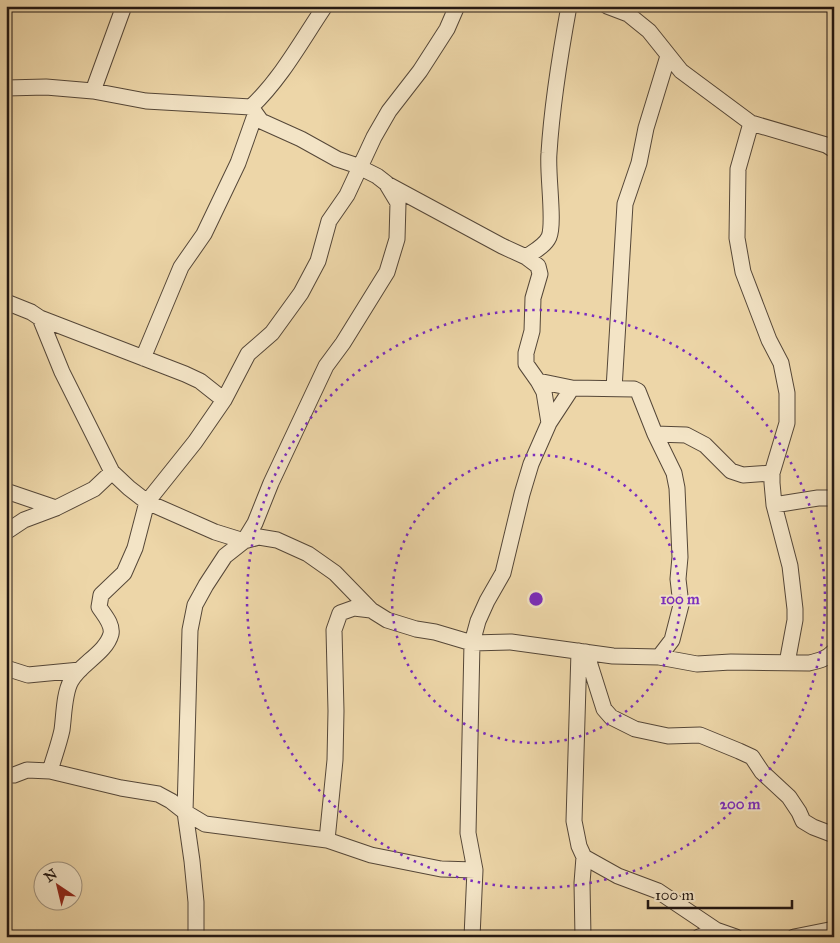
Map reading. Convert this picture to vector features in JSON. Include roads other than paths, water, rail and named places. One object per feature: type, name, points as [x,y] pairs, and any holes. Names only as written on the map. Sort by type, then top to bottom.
[{"type":"street","points":[[92,90],[124,6]]},
{"type":"street","points":[[143,358],[181,267],[204,234],[238,162],[253,111],[325,6]]},
{"type":"street","points":[[50,771],[61,732],[70,681],[91,661],[108,641],[111,634],[111,626],[99,607],[101,595],[124,573],[135,548],[147,502],[195,442],[224,400],[248,354],[272,333],[301,293],[318,262],[329,221],[347,195],[374,136],[389,111],[447,29],[457,6]]},
{"type":"street","points":[[526,257],[543,245],[548,237],[551,225],[548,154],[556,72],[569,6]]},
{"type":"street","points":[[606,6],[628,14],[649,31],[681,71],[750,123],[826,145],[834,150]]},
{"type":"street","points":[[614,389],[625,204],[668,56]]},
{"type":"street","points":[[6,88],[92,90],[146,101],[253,111],[261,121],[301,139],[337,159],[377,176],[386,183],[526,257],[538,266],[540,274],[533,298],[532,330],[526,364],[544,392],[549,423]]},
{"type":"street","points":[[750,123],[738,169],[737,238],[743,272],[769,340],[781,363],[787,392],[787,423],[772,473],[774,505],[790,566],[795,609],[795,620],[787,663]]},
{"type":"street","points":[[196,937],[196,902],[184,812],[190,630],[195,605],[225,556],[244,541],[255,522],[271,483],[326,366],[343,343],[387,272],[397,239],[399,215],[398,203],[386,183]]},
{"type":"street","points":[[6,302],[31,312],[40,318],[200,381],[224,400]]},
{"type":"street","points":[[40,318],[62,372],[112,472],[129,488],[147,502],[215,532],[244,541],[259,537],[278,540],[308,554],[335,573],[371,610],[387,620],[472,643],[511,642],[613,656],[658,657],[697,664],[731,662],[809,663],[830,656],[834,651]]},
{"type":"street","points":[[538,381],[572,388],[634,389],[638,391],[655,434],[674,473],[677,488],[680,557],[678,579],[681,605],[672,640],[658,657]]},
{"type":"street","points":[[472,937],[475,870],[468,834],[472,643],[478,621],[503,574],[531,464],[549,423],[572,388]]},
{"type":"street","points":[[655,434],[686,435],[704,444],[732,471],[743,475],[772,473]]},
{"type":"street","points":[[6,532],[24,520],[56,508],[94,490],[112,472]]},
{"type":"street","points":[[6,491],[56,508]]},
{"type":"street","points":[[774,505],[818,498],[834,498]]},
{"type":"street","points":[[327,840],[335,760],[334,630],[340,613],[354,608],[371,610]]},
{"type":"street","points":[[582,652],[604,709],[611,717],[635,729],[668,736],[700,735],[739,750],[752,758],[774,784],[789,797],[803,821],[834,835]]},
{"type":"street","points":[[582,652],[574,821],[579,846],[584,857],[582,883],[583,937]]},
{"type":"street","points":[[6,668],[28,675],[80,670]]},
{"type":"street","points":[[6,775],[14,775],[27,770],[50,771],[121,788],[158,794],[205,824],[327,840],[371,855],[441,869],[475,870]]},
{"type":"street","points":[[584,857],[618,876],[658,891],[716,930],[736,937]]},
{"type":"street","points":[[790,936],[834,929]]},
{"type":"street","points":[[700,937],[716,930]]}]
